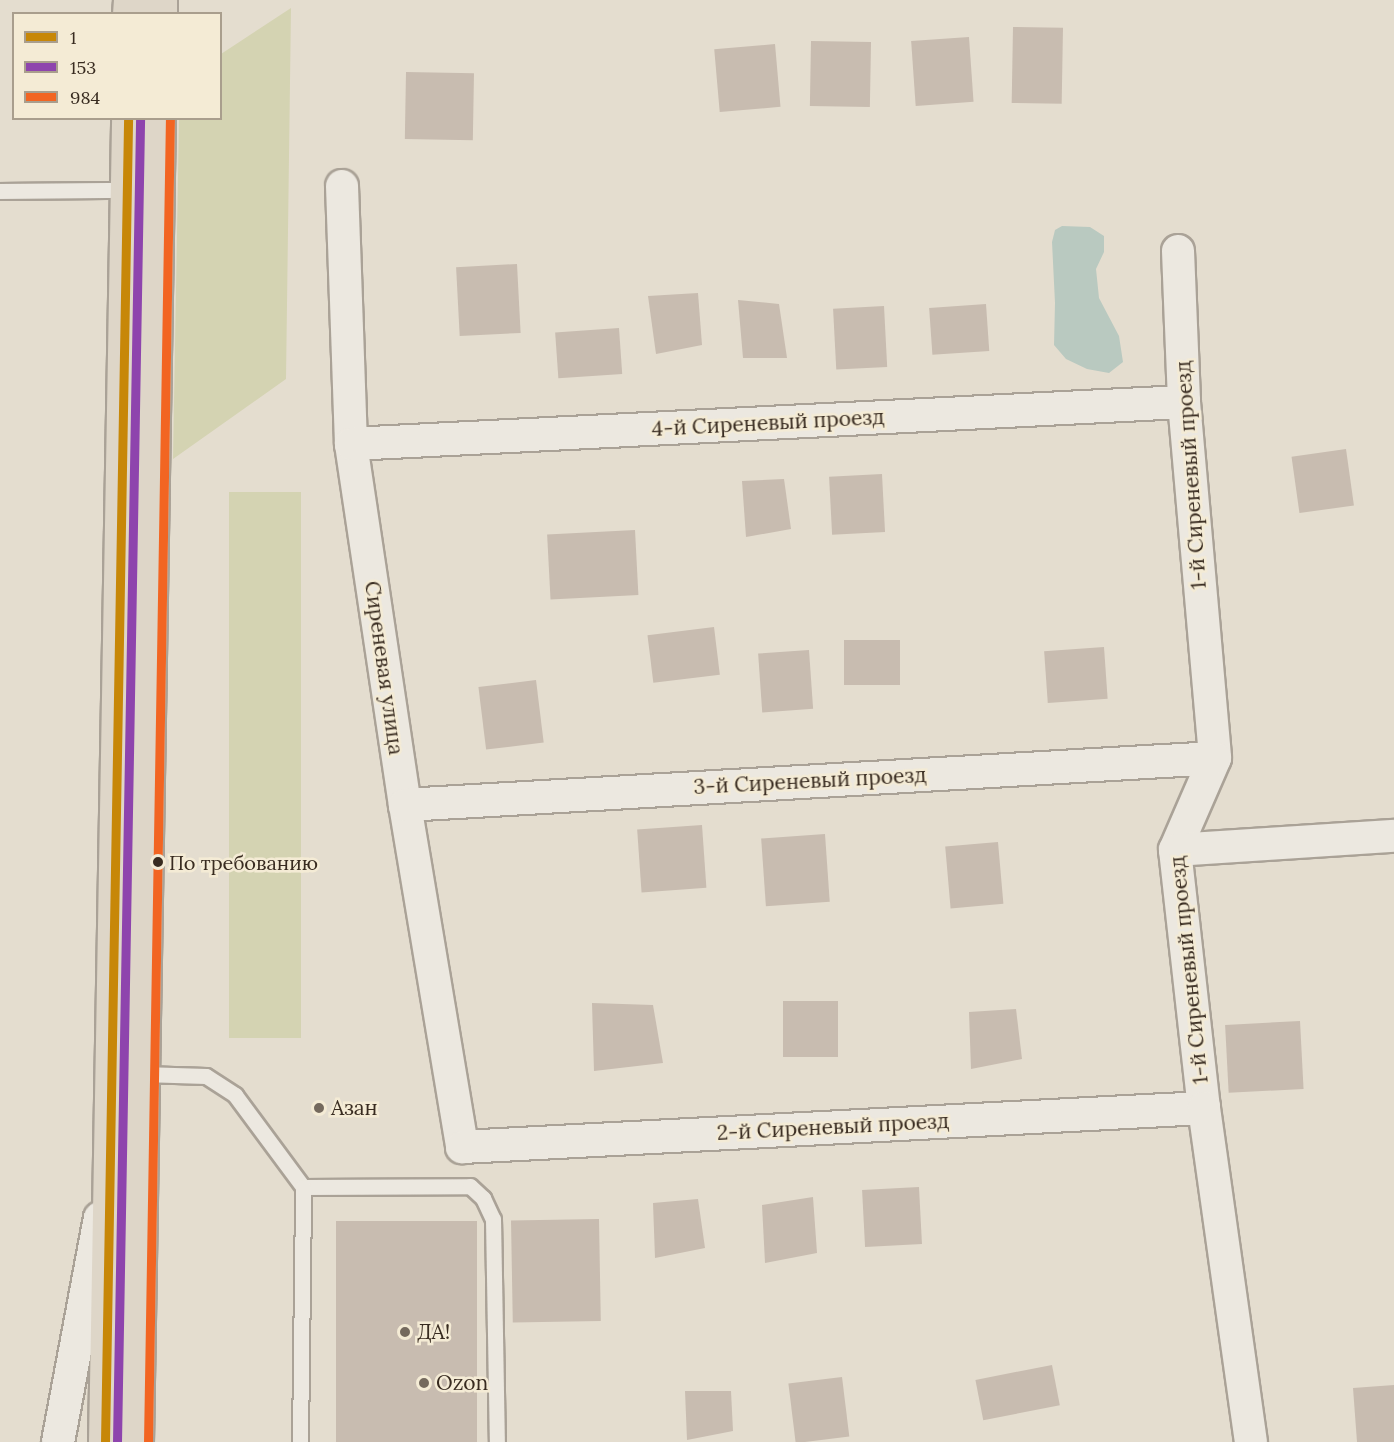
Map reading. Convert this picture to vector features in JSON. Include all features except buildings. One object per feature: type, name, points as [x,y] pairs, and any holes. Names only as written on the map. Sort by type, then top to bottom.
[{"type":"highway","points":[[105,1442],[128,120]]},
{"type":"highway","points":[[136,1442],[158,120]]},
{"type":"street","name":"Сиреневая улица","points":[[342,186],[351,444],[405,805],[462,1147]]},
{"type":"street","name":"1-й Сиреневый проезд","points":[[1178,251],[1184,402],[1215,758],[1175,850],[1203,1108],[1251,1442]]},
{"type":"street","name":"4-й Сиреневый проезд","points":[[351,444],[1184,402]]},
{"type":"street","name":"3-й Сиреневый проезд","points":[[405,805],[1215,758]]},
{"type":"street","points":[[1175,850],[1394,836]]},
{"type":"street","name":"2-й Сиреневый проезд","points":[[462,1147],[1203,1108]]},
{"type":"street","points":[[58,1442],[110,1161]]},
{"type":"lane","points":[[0,191],[126,190]]},
{"type":"lane","points":[[142,1074],[206,1076],[235,1095],[303,1187],[300,1442]]},
{"type":"lane","points":[[303,1187],[470,1186],[483,1198],[493,1220],[497,1442]]},
{"type":"green space","points":[[291,8],[286,379],[173,459],[179,120],[222,120],[222,53]]},
{"type":"green space","points":[[229,492],[301,492],[301,1038],[229,1038]]},
{"type":"shaded area","points":[[1062,226],[1090,227],[1104,236],[1104,252],[1096,269],[1099,298],[1119,336],[1123,362],[1109,373],[1087,369],[1066,359],[1054,345],[1055,303],[1052,242],[1055,230]]},
{"type":"transit line","name":"1","points":[[105,1442],[128,120]]},
{"type":"transit line","name":"153","points":[[117,1442],[140,120]]},
{"type":"transit line","name":"984","points":[[148,1442],[170,120]]},
{"type":"place","name":"По требованию","points":[[158,862]]},
{"type":"place","name":"Азан","points":[[319,1108]]},
{"type":"place","name":"ДА!","points":[[405,1332]]},
{"type":"place","name":"Ozon","points":[[424,1383]]}]
